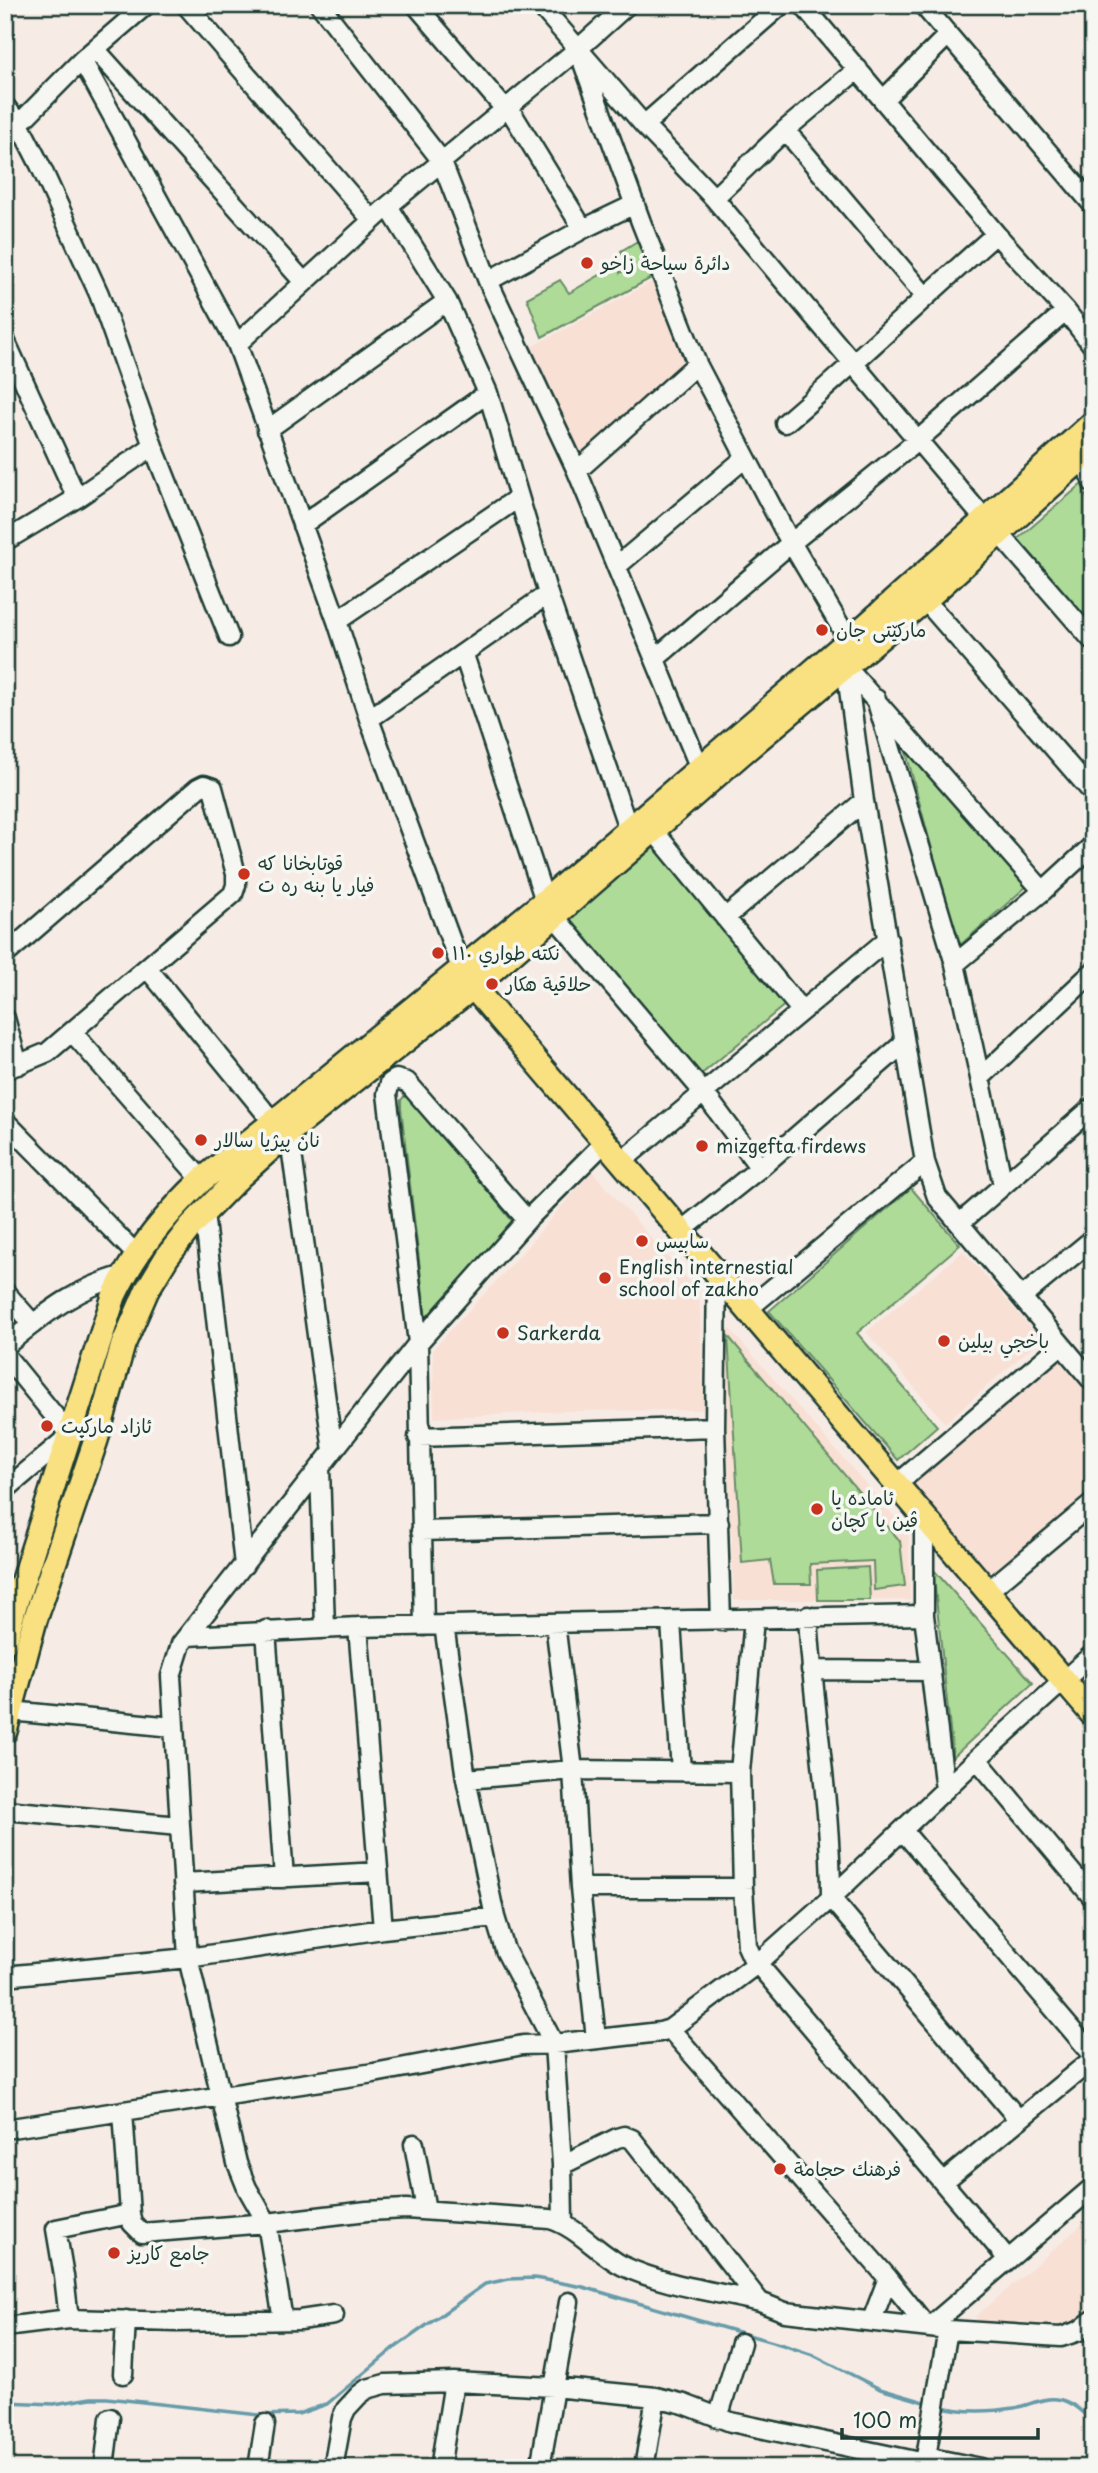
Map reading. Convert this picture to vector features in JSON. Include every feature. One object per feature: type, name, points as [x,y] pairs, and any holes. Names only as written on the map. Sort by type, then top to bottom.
[{"type":"main road","points":[[550,909],[628,828],[699,766],[849,640],[917,598],[1093,423]]},
{"type":"main road","points":[[992,526],[1088,453]]},
{"type":"main road","points":[[5,1642],[10,1610],[70,1435],[106,1318],[124,1275],[167,1215],[202,1180],[281,1127],[550,909],[653,830],[846,667],[893,615]]},
{"type":"main road","points":[[467,977],[1093,1714]]},
{"type":"main road","points":[[8,1721],[14,1665],[36,1620],[96,1440],[130,1327],[147,1290],[178,1241],[281,1127]]},
{"type":"street","points":[[5,138],[89,55],[146,5]]},
{"type":"street","points":[[186,5],[372,220]]},
{"type":"street","points":[[320,5],[441,160],[488,281],[577,471],[699,766]]},
{"type":"street","points":[[416,5],[506,107],[583,229]]},
{"type":"street","points":[[540,5],[644,125],[714,198],[917,441],[1093,641]]},
{"type":"street","points":[[236,344],[303,281],[441,160],[578,49],[627,5]]},
{"type":"street","points":[[644,125],[781,5]]},
{"type":"street","points":[[803,5],[996,234],[1066,311],[1093,346]]},
{"type":"street","points":[[923,5],[1093,205]]},
{"type":"street","points":[[884,99],[948,35]]},
{"type":"street","points":[[578,49],[697,364],[791,542],[849,640]]},
{"type":"street","points":[[89,55],[303,281]]},
{"type":"street","points":[[89,55],[236,344],[337,621],[369,719],[467,977]]},
{"type":"street","points":[[714,198],[785,130],[858,69]]},
{"type":"street","points":[[5,106],[19,124],[99,294],[153,446],[229,637]]},
{"type":"street","points":[[785,130],[925,296]]},
{"type":"street","points":[[488,281],[635,204]]},
{"type":"street","points":[[388,206],[447,301],[488,393],[548,594],[628,828]]},
{"type":"street","points":[[785,423],[853,365],[925,296],[996,234]]},
{"type":"street","points":[[267,430],[447,301]]},
{"type":"street","points":[[655,659],[791,542],[917,441],[1066,311]]},
{"type":"street","points":[[5,340],[9,360],[77,498]]},
{"type":"street","points":[[577,471],[697,364]]},
{"type":"street","points":[[302,525],[488,393]]},
{"type":"street","points":[[5,541],[77,498],[153,446]]},
{"type":"street","points":[[1088,453],[1093,483]]},
{"type":"street","points":[[617,566],[746,458]]},
{"type":"street","points":[[337,621],[518,498]]},
{"type":"street","points":[[369,719],[548,594]]},
{"type":"street","points":[[917,598],[1093,793]]},
{"type":"street","points":[[464,655],[550,909],[704,1093],[760,1168]]},
{"type":"street","points":[[846,667],[1043,891]]},
{"type":"street","points":[[846,667],[864,801],[925,1163],[937,1197],[1093,1382]]},
{"type":"street","points":[[876,699],[955,964],[1003,1185]]},
{"type":"street","points":[[5,955],[198,788],[210,786],[216,794],[236,874],[235,890],[229,899],[48,1052],[12,1067],[5,1018]]},
{"type":"street","points":[[725,918],[864,801]]},
{"type":"street","points":[[653,830],[801,1010]]},
{"type":"street","points":[[955,964],[1043,891],[1093,845]]},
{"type":"street","points":[[622,1161],[888,939]]},
{"type":"street","points":[[148,969],[281,1127],[333,1451]]},
{"type":"street","points":[[980,1078],[1093,972]]},
{"type":"street","points":[[73,1033],[202,1180]]},
{"type":"street","points":[[681,1231],[760,1168],[904,1043]]},
{"type":"street","points":[[424,1626],[418,1343],[387,1094],[390,1083],[397,1079],[407,1082],[527,1220]]},
{"type":"street","points":[[960,1223],[1093,1107]]},
{"type":"street","points":[[5,1121],[137,1255]]},
{"type":"street","points":[[283,2320],[267,2223],[247,2188],[237,2163],[188,1958],[173,1727],[172,1665],[181,1644],[418,1343],[527,1220],[605,1142]]},
{"type":"street","points":[[748,1309],[925,1163]]},
{"type":"street","points":[[204,1212],[244,1565]]},
{"type":"street","points":[[1022,1297],[1093,1239]]},
{"type":"street","points":[[716,1273],[715,1427],[721,1621]]},
{"type":"street","points":[[5,1346],[75,1294],[124,1275]]},
{"type":"street","points":[[5,1292],[33,1324]]},
{"type":"street","points":[[897,1484],[1061,1345]]},
{"type":"street","points":[[5,1355],[70,1435],[5,1490]]},
{"type":"street","points":[[418,1437],[715,1427]]},
{"type":"street","points":[[320,1468],[325,1628]]},
{"type":"street","points":[[988,1591],[1093,1503]]},
{"type":"street","points":[[924,1516],[924,1615],[945,1790]]},
{"type":"street","points":[[421,1531],[719,1523]]},
{"type":"street","points":[[188,1636],[358,1626],[924,1615]]},
{"type":"street","points":[[808,1616],[831,1864],[831,1898],[1019,2120]]},
{"type":"street","points":[[754,1619],[740,1772],[747,1946],[752,1957],[1007,2258]]},
{"type":"street","points":[[671,1622],[681,1771]]},
{"type":"street","points":[[555,1623],[573,1770],[580,1888],[596,2039]]},
{"type":"street","points":[[443,1625],[466,1779],[495,1917],[505,1950],[554,2044],[563,2222]]},
{"type":"street","points":[[358,1626],[383,1929]]},
{"type":"street","points":[[266,1630],[284,1878]]},
{"type":"street","points":[[5,2129],[374,2073],[523,2045],[554,2044],[670,2029],[758,1963],[1093,1654]]},
{"type":"street","points":[[811,1670],[931,1671]]},
{"type":"street","points":[[8,1721],[173,1727]]},
{"type":"street","points":[[977,1759],[1093,1898]]},
{"type":"street","points":[[466,1779],[573,1770],[740,1772]]},
{"type":"street","points":[[5,1810],[179,1826]]},
{"type":"street","points":[[903,1831],[1093,2057],[943,2182]]},
{"type":"street","points":[[183,1883],[378,1872]]},
{"type":"street","points":[[580,1888],[743,1888]]},
{"type":"street","points":[[5,1976],[188,1958],[383,1929],[495,1917]]},
{"type":"street","points":[[670,2029],[888,2278],[928,2328]]},
{"type":"street","points":[[123,2111],[130,2214],[136,2229],[150,2234],[367,2211],[426,2210],[550,2219],[563,2222],[601,2253],[623,2266],[649,2276],[760,2302],[800,2315],[872,2320],[948,2330],[1061,2337],[1079,2331],[1093,2320]]},
{"type":"street","points":[[562,2165],[617,2138],[624,2136],[632,2139],[760,2302]]},
{"type":"street","points":[[414,2144],[426,2210]]},
{"type":"street","points":[[928,2328],[1093,2187]]},
{"type":"street","points":[[69,2319],[56,2229],[130,2214]]},
{"type":"street","points":[[872,2320],[888,2278]]},
{"type":"street","points":[[540,2468],[569,2302]]},
{"type":"street","points":[[5,2327],[69,2319],[177,2322],[308,2319],[334,2315]]},
{"type":"street","points":[[123,2374],[126,2320]]},
{"type":"street","points":[[925,2463],[948,2330]]},
{"type":"street","points":[[718,2418],[741,2343]]},
{"type":"street","points":[[440,2468],[454,2382]]},
{"type":"street","points":[[333,2468],[342,2418],[346,2409],[367,2389],[385,2384],[454,2382],[553,2387],[656,2397],[684,2404],[718,2418],[925,2463],[981,2468]]},
{"type":"street","points":[[644,2468],[656,2397]]},
{"type":"street","points":[[104,2468],[110,2418]]},
{"type":"street","points":[[258,2468],[265,2424]]},
{"type":"shaded area","points":[[657,279],[691,363],[582,457],[531,347]]},
{"type":"shaded area","name":"English internestial school of zakho","points":[[592,1171],[699,1292],[704,1410],[563,1411],[434,1418],[433,1349],[512,1264]]},
{"type":"shaded area","points":[[963,1251],[1041,1339],[945,1423],[866,1332]]},
{"type":"shaded area","points":[[722,1320],[909,1533],[910,1600],[734,1600]]},
{"type":"shaded area","points":[[1058,1358],[1093,1397],[1093,1488],[991,1573],[909,1484]]},
{"type":"shaded area","points":[[1093,2215],[1093,2316],[1083,2325],[978,2321],[975,2317]]},
{"type":"green space","points":[[641,239],[655,276],[542,337],[527,298],[560,280],[569,293],[619,264],[620,273],[628,269],[621,251]]},
{"type":"green space","points":[[1082,484],[1093,517],[1093,629],[1014,542]]},
{"type":"green space","points":[[903,741],[1027,886],[958,947]]},
{"type":"green space","points":[[656,846],[787,1003],[698,1077],[566,921]]},
{"type":"green space","points":[[406,1094],[414,1099],[513,1222],[426,1319],[401,1108],[401,1100]]},
{"type":"green space","points":[[911,1188],[960,1245],[857,1333],[937,1426],[898,1460],[769,1311]]},
{"type":"green space","points":[[728,1336],[900,1541],[905,1586],[874,1590],[873,1561],[810,1564],[811,1584],[774,1584],[770,1560],[742,1563]]},
{"type":"green space","points":[[868,1567],[870,1600],[818,1600],[817,1570]]},
{"type":"green space","points":[[933,1569],[1033,1683],[953,1757]]},
{"type":"waterway","points":[[5,2402],[54,2404],[107,2398],[259,2415],[298,2414],[327,2404],[393,2349],[485,2284],[509,2279],[535,2278],[583,2287],[783,2345],[813,2355],[880,2389],[928,2403]]},
{"type":"waterway","points":[[939,2406],[986,2411],[1057,2399],[1072,2405],[1093,2422]]},
{"type":"place","name":"دائرة سياحة زاخو","points":[[587,263]]},
{"type":"place","name":"مارکێتی جان","points":[[822,630]]},
{"type":"place","name":"قوتابخانا كه فيار يا بنه ره ت","points":[[244,874]]},
{"type":"place","name":"نكته طواري ١١٠","points":[[438,953]]},
{"type":"place","name":"حلاقية هكار","points":[[492,984]]},
{"type":"place","name":"نان پيژيا سالار","points":[[201,1140]]},
{"type":"place","name":"mizgefta firdews","points":[[702,1146]]},
{"type":"place","name":"سابيس","points":[[642,1241]]},
{"type":"place","name":"English internestial school of zakho","points":[[605,1278]]},
{"type":"place","name":"Sarkerda","points":[[503,1333]]},
{"type":"place","name":"باخجي بيلين","points":[[944,1341]]},
{"type":"place","name":"ئازاد ماركيت","points":[[47,1426]]},
{"type":"place","name":"ئاماده یا ڤین یا کچان","points":[[817,1509]]},
{"type":"place","name":"فرهنك حجامة","points":[[780,2169]]},
{"type":"place","name":"جامع كاريز","points":[[114,2253]]}]
